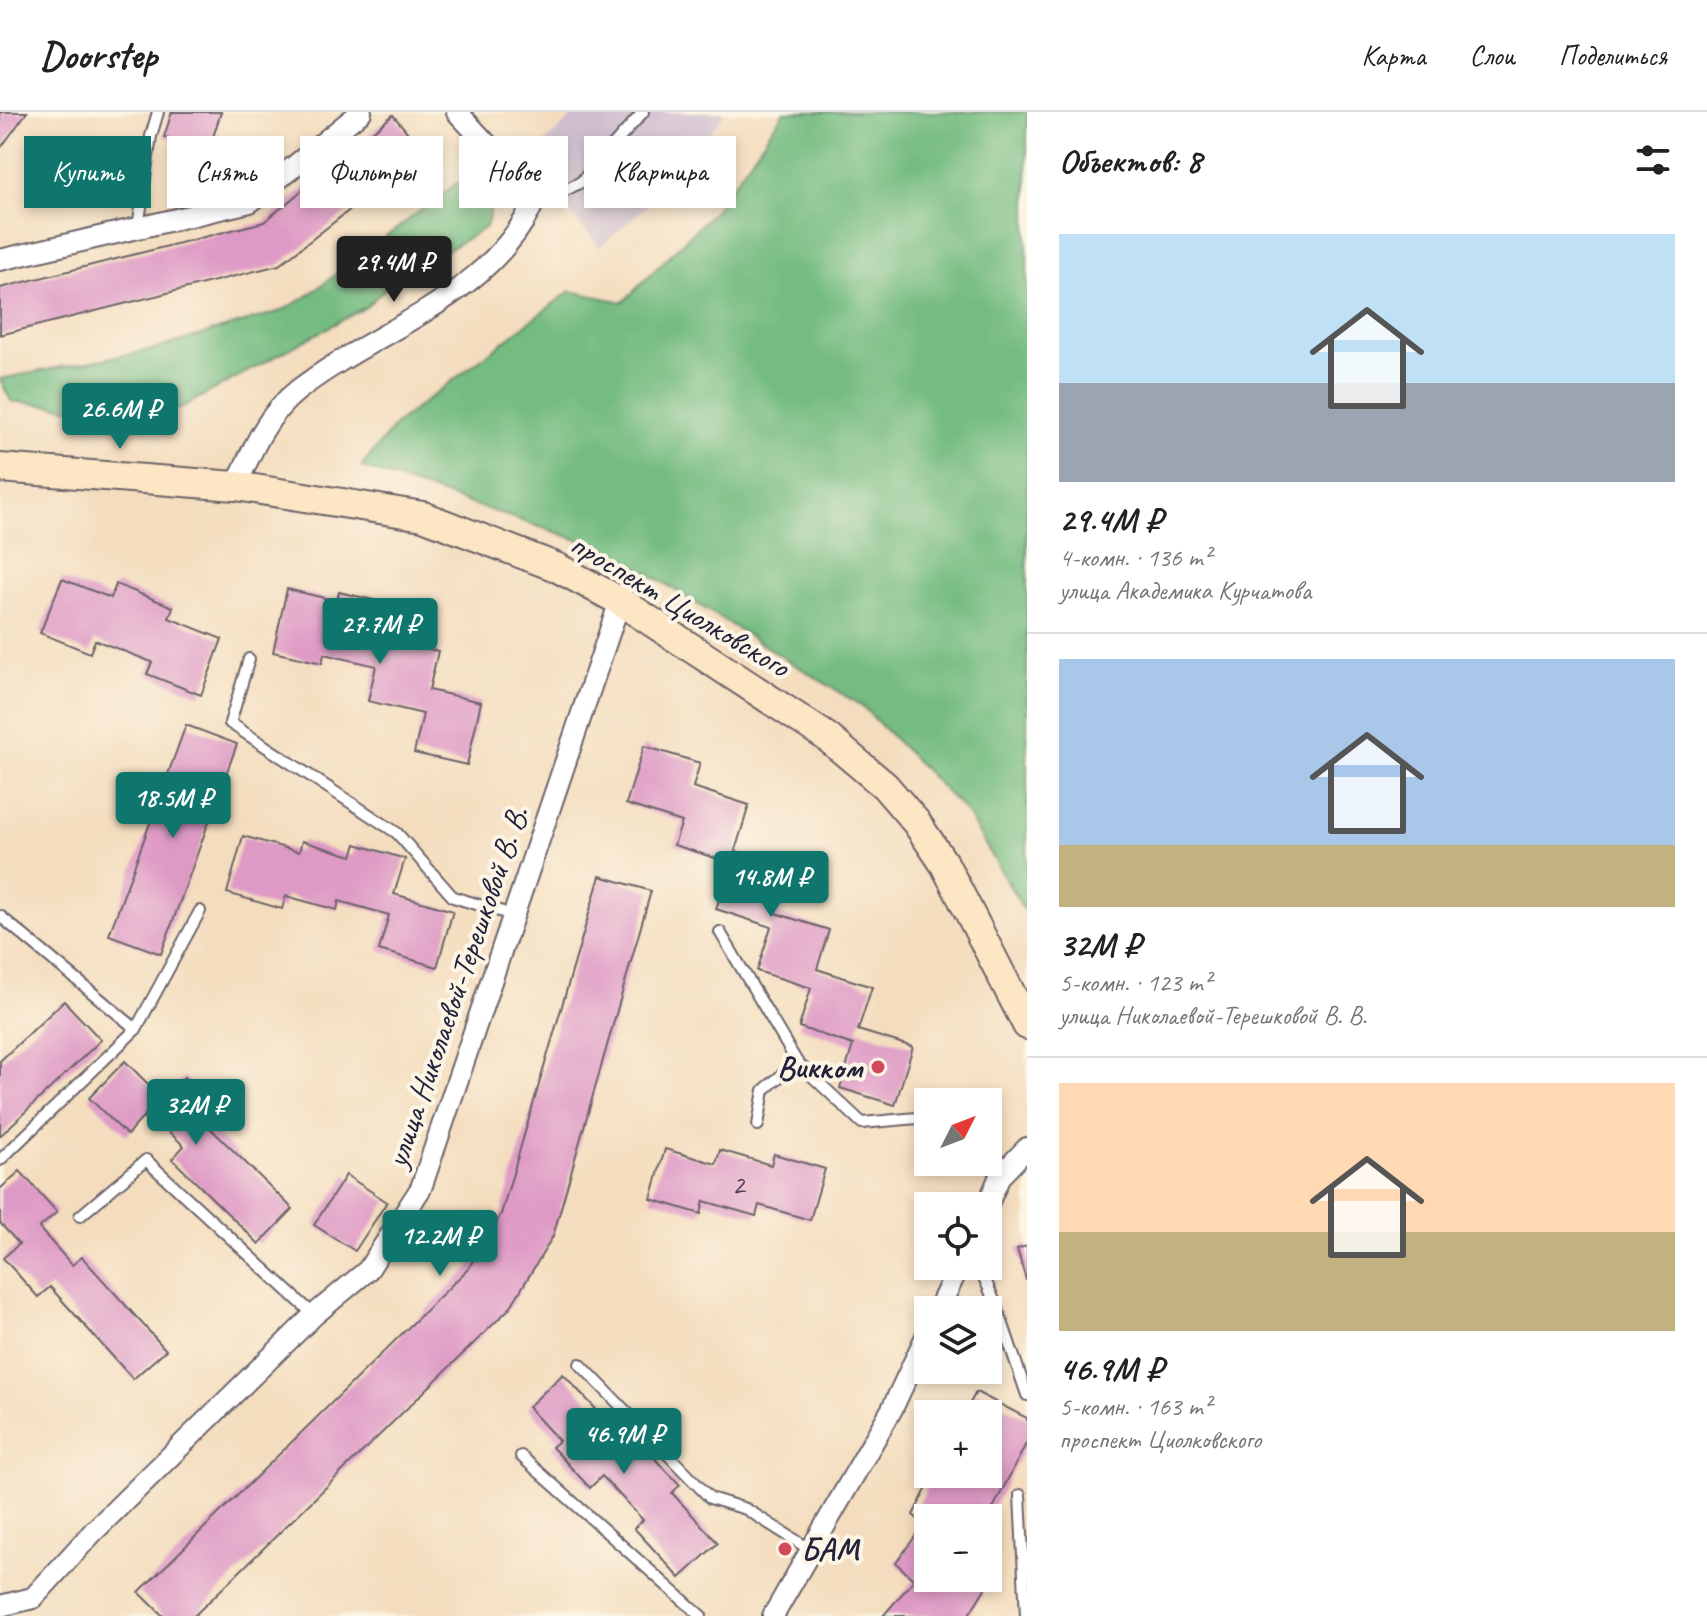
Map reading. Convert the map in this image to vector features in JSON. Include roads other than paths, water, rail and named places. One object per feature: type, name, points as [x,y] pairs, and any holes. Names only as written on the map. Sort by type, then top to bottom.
[{"type":"main road","name":"проспект Циолковского","points":[[0,468],[236,486],[423,516],[556,567],[620,601],[827,737],[885,786],[916,822],[945,865],[1027,1025]]},
{"type":"street","points":[[0,260],[250,202],[361,112]]},
{"type":"street","points":[[457,112],[479,136]]},
{"type":"street","points":[[236,486],[260,432],[297,390],[418,315],[488,266],[517,236],[531,208]]},
{"type":"street","name":"улица Николаевой-Терешковой В. В.","points":[[0,1606],[33,1598],[93,1532],[314,1315],[368,1270],[421,1188],[620,601]]},
{"type":"street","points":[[1002,1174],[1027,1148]]},
{"type":"street","points":[[993,1192],[1000,1176]]},
{"type":"street","points":[[773,1616],[892,1409],[914,1362]]},
{"type":"lane","points":[[138,228],[151,136],[158,112]]},
{"type":"lane","points":[[568,189],[581,182],[643,112]]},
{"type":"lane","points":[[249,659],[230,723],[397,833],[453,897],[513,915]]},
{"type":"lane","points":[[0,1160],[136,1029],[200,911]]},
{"type":"lane","points":[[0,916],[136,1029]]},
{"type":"lane","points":[[720,932],[797,1062],[862,1123],[914,1118]]},
{"type":"lane","points":[[758,1125],[764,1090],[797,1062]]},
{"type":"lane","points":[[80,1216],[146,1160],[314,1315]]},
{"type":"lane","points":[[985,1280],[1027,1395]]},
{"type":"lane","points":[[580,1364],[710,1498],[746,1509],[813,1551]]},
{"type":"lane","points":[[521,1456],[701,1616]]},
{"type":"lane","points":[[1020,1495],[1026,1616]]},
{"type":"place","name":"Викком","points":[[878,1067]]},
{"type":"place","name":"БАМ","points":[[785,1549]]}]
